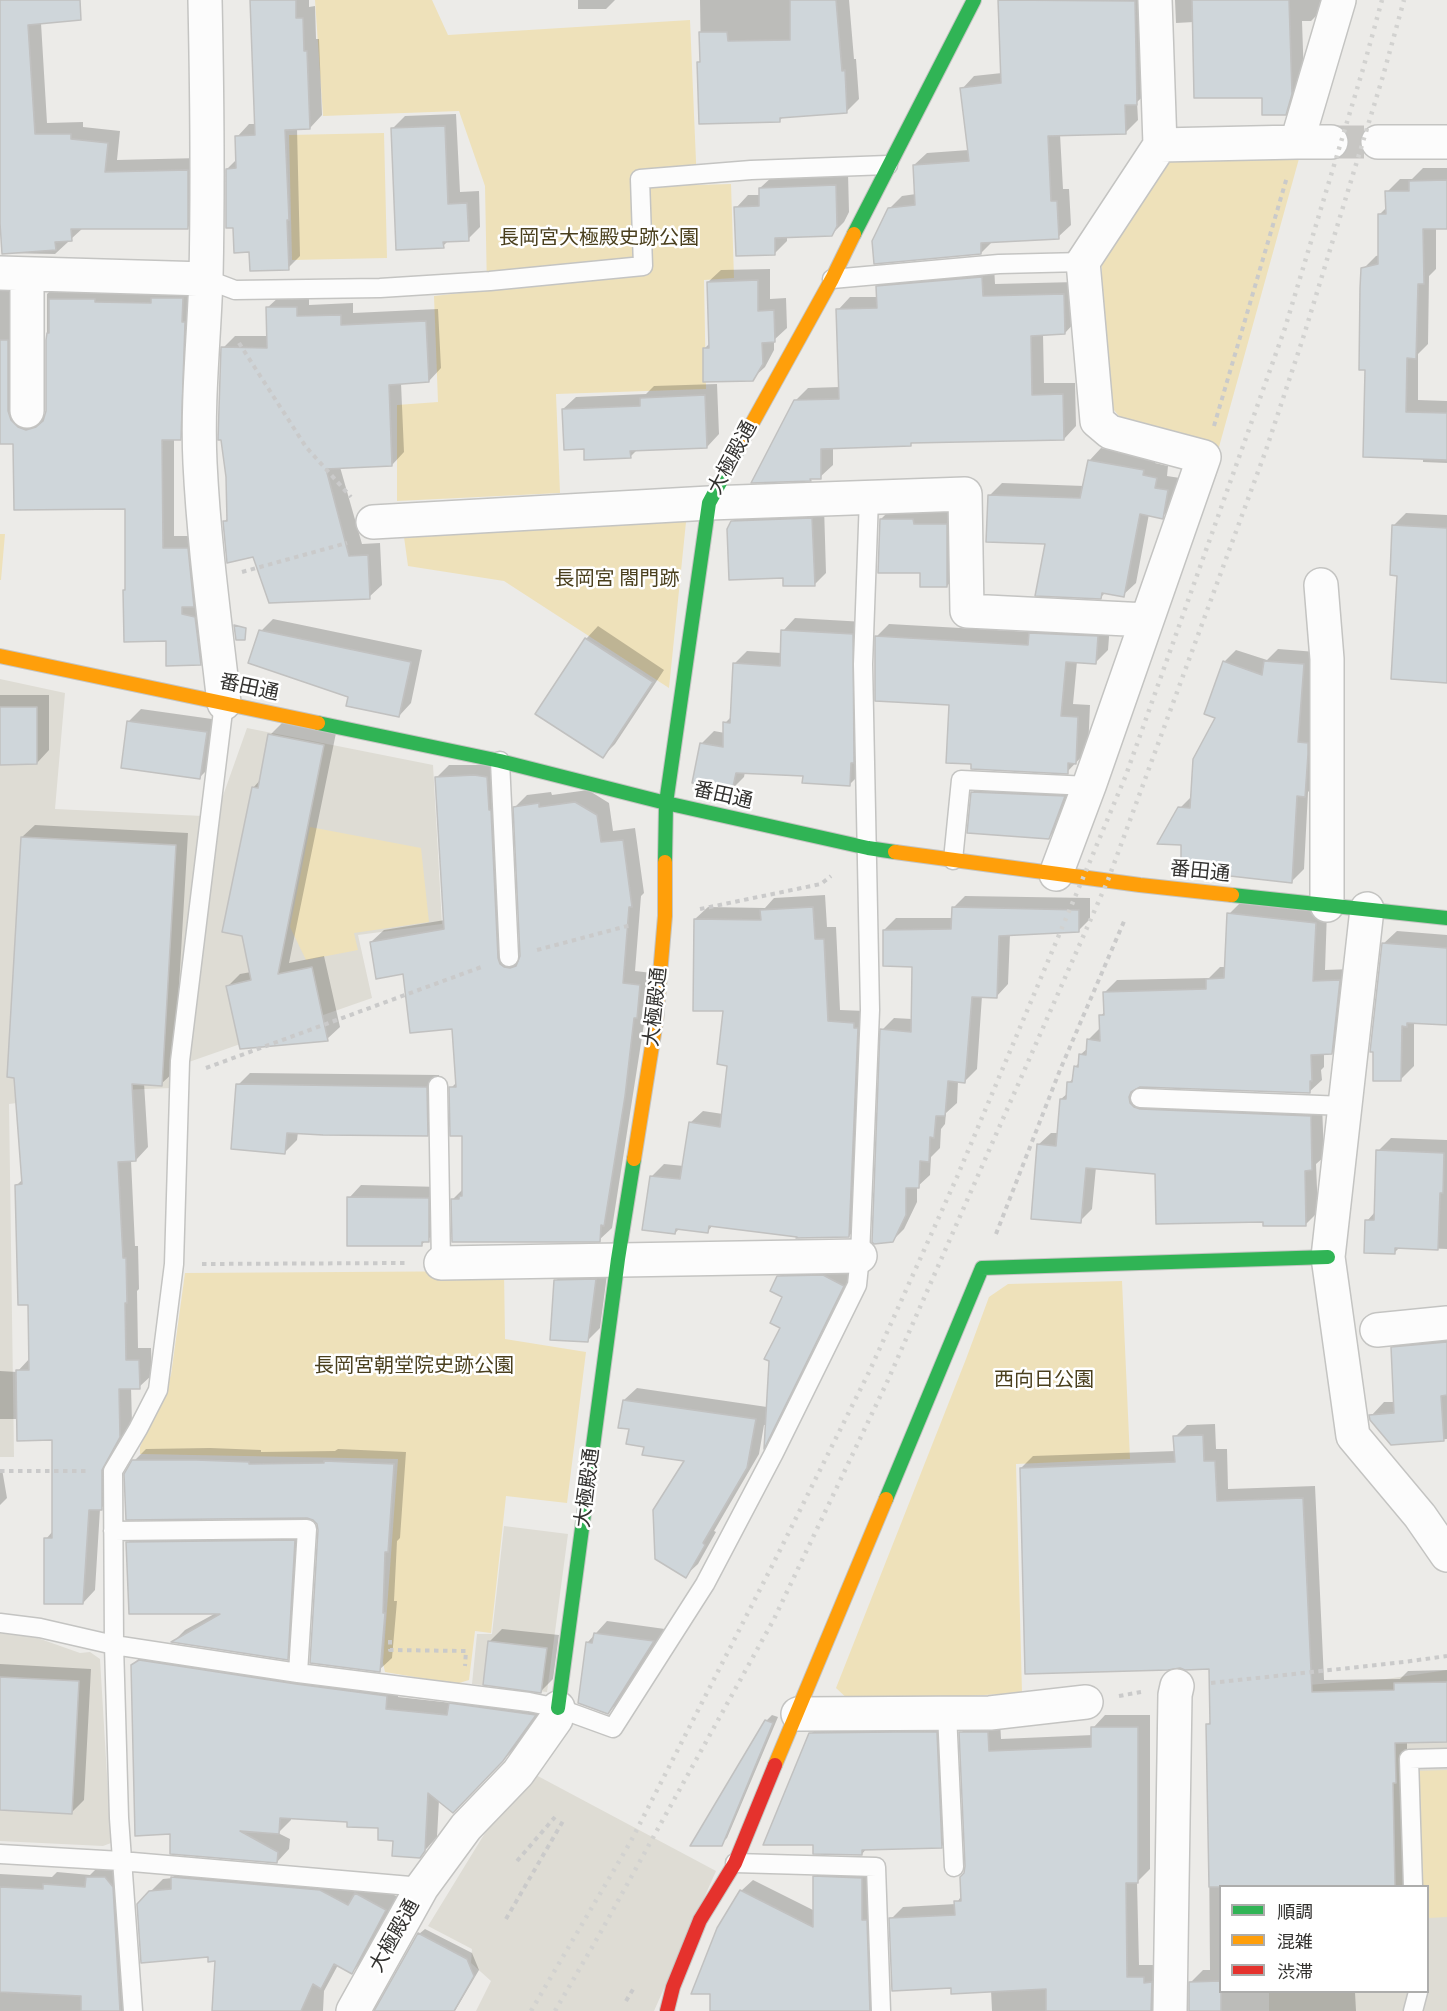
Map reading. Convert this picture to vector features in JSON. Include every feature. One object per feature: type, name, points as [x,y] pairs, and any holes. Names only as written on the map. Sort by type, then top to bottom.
[{"type":"street","points":[[205,0],[208,186],[199,389],[200,463],[224,703]]},
{"type":"street","name":"大極殿通","points":[[353,2011],[423,1887],[466,1827],[518,1773],[556,1719],[576,1586],[618,1259],[656,1022],[665,916],[666,803],[709,503],[832,279],[888,165],[974,0]]},
{"type":"street","points":[[1056,874],[1204,457],[1110,432],[1097,421],[1083,262],[1160,145],[1155,0]]},
{"type":"street","points":[[1297,142],[1340,0]]},
{"type":"street","points":[[1160,145],[1331,142]]},
{"type":"street","points":[[1378,142],[1447,142]]},
{"type":"street","points":[[27,411],[13,274],[205,291]]},
{"type":"street","points":[[373,522],[709,503],[965,494],[967,611],[1147,620]]},
{"type":"street","points":[[1322,585],[1327,659],[1327,905]]},
{"type":"street","name":"番田通","points":[[0,656],[500,761],[666,803],[868,848],[1140,885],[1447,918]]},
{"type":"street","points":[[1367,909],[1328,1257],[1353,1436],[1420,1516],[1447,1555]]},
{"type":"street","points":[[441,1263],[860,1256]]},
{"type":"street","points":[[667,2011],[673,1987],[700,1920],[735,1863],[982,1268],[1328,1257]]},
{"type":"street","points":[[1377,1329],[1447,1323]]},
{"type":"street","points":[[1170,2011],[1175,1695],[1177,1686]]},
{"type":"street","points":[[798,1714],[990,1713],[1086,1702]]},
{"type":"lane","points":[[205,291],[380,288],[490,281],[643,266],[640,178],[751,170],[888,165]]},
{"type":"lane","points":[[832,279],[999,264],[1083,262]]},
{"type":"lane","points":[[0,1623],[40,1628],[114,1646],[519,1701],[558,1708],[613,1728],[705,1584],[774,1453],[857,1285],[870,1010],[863,664],[869,498]]},
{"type":"lane","points":[[133,2011],[121,1861],[114,1646],[113,1471],[158,1390],[174,1264],[180,1061],[224,703]]},
{"type":"lane","points":[[500,761],[509,957]]},
{"type":"lane","points":[[953,860],[961,780],[1089,786]]},
{"type":"lane","points":[[438,1086],[441,1263]]},
{"type":"lane","points":[[1140,1098],[1345,1106]]},
{"type":"lane","points":[[113,1532],[307,1529],[298,1672]]},
{"type":"lane","points":[[947,1713],[954,1867]]},
{"type":"lane","points":[[1413,1885],[1409,1759],[1447,1758]]},
{"type":"lane","points":[[0,1854],[121,1861],[423,1887]]},
{"type":"lane","points":[[735,1863],[876,1867],[881,2011]]},
{"type":"lane","points":[[1413,2011],[1418,1993]]},
{"type":"path","points":[[1219,409],[1297,142]]},
{"type":"path","points":[[205,291],[306,447],[373,522],[357,540],[210,581]]},
{"type":"path","points":[[982,1268],[1060,1070],[1140,885]]},
{"type":"path","points":[[174,1264],[441,1263]]},
{"type":"path","points":[[0,1471],[113,1471]]},
{"type":"path","points":[[390,1640],[390,1650],[466,1651]]},
{"type":"path","points":[[1263,1677],[1447,1656]]},
{"type":"path","points":[[517,1861],[555,1816]]},
{"type":"path","points":[[506,1920],[563,1821]]},
{"type":"shaded area","points":[[0,679],[65,693],[55,809],[203,816],[171,1088],[121,1090],[9,1104],[14,1457],[0,1457]]},
{"type":"shaded area","points":[[247,728],[433,765],[442,924],[358,935],[372,998],[186,1063],[219,807]]},
{"type":"shaded area","points":[[504,1526],[568,1534],[547,1692],[472,1684],[477,1634],[492,1634]]},
{"type":"shaded area","points":[[0,1633],[32,1636],[80,1653],[90,1652],[100,1659],[111,1843],[103,1846],[0,1841]]},
{"type":"shaded area","points":[[1447,1670],[1447,2011],[1269,2011],[1269,1993],[1429,1993],[1429,1885],[1268,1885],[1267,1688],[1386,1679]]},
{"type":"shaded area","points":[[534,1774],[716,1871],[654,2011],[476,2011],[491,1981],[471,1963],[472,1949],[428,1926],[496,1815]]},
{"type":"green space","name":"長岡宮大極殿史跡公園","points":[[315,0],[432,0],[448,35],[690,20],[697,185],[731,184],[734,278],[704,280],[706,389],[556,394],[560,493],[397,501],[397,405],[438,402],[434,296],[487,290],[485,186],[459,111],[323,116]]},
{"type":"green space","points":[[384,133],[387,258],[292,260],[289,135]]},
{"type":"green space","points":[[1300,155],[1219,447],[1122,420],[1110,405],[1101,289],[1102,260],[1173,157]]},
{"type":"green space","name":"長岡宮 閤門跡","points":[[672,515],[686,522],[669,688],[504,581],[408,566],[404,537]]},
{"type":"green space","points":[[0,534],[5,534],[1,580],[0,580]]},
{"type":"green space","points":[[310,827],[421,848],[429,922],[354,933],[358,950],[306,960],[290,927]]},
{"type":"green space","name":"長岡宮朝堂院史跡公園","points":[[504,1271],[505,1339],[586,1352],[567,1503],[506,1496],[491,1633],[475,1631],[469,1680],[456,1684],[385,1672],[383,1663],[398,1459],[140,1454],[140,1447],[171,1375],[185,1273]]},
{"type":"green space","name":"西向日公園","points":[[1122,1281],[1130,1459],[1016,1464],[1022,1693],[851,1702],[836,1688],[989,1297],[1008,1284]]},
{"type":"green space","points":[[1447,1770],[1447,1917],[1429,1918],[1429,1885],[1418,1885],[1415,1771]]},
{"type":"building","points":[[0,0],[80,0],[81,20],[28,25],[35,134],[71,134],[71,139],[108,143],[105,172],[188,170],[188,229],[71,229],[72,241],[55,242],[56,250],[2,254]]},
{"type":"building","points":[[250,0],[296,0],[296,18],[303,18],[304,51],[307,51],[310,129],[285,130],[289,270],[250,271],[249,252],[234,253],[233,228],[226,228],[226,169],[236,168],[235,136],[255,135]]},
{"type":"building","points":[[790,0],[836,0],[842,71],[845,70],[847,113],[780,118],[780,122],[699,124],[697,62],[700,62],[699,32],[727,32],[728,41],[790,40]]},
{"type":"building","points":[[998,0],[1135,1],[1137,105],[1125,105],[1126,134],[1048,136],[1051,201],[1057,201],[1059,239],[981,243],[981,254],[874,264],[872,241],[888,208],[915,205],[913,165],[969,161],[960,88],[1001,83]]},
{"type":"building","points":[[1192,0],[1289,0],[1292,94],[1286,115],[1262,115],[1262,98],[1194,98]]},
{"type":"building","points":[[445,126],[448,204],[467,203],[469,241],[443,242],[444,248],[396,250],[391,128]]},
{"type":"building","points":[[1447,180],[1447,229],[1423,229],[1424,284],[1418,284],[1416,359],[1407,358],[1406,412],[1447,413],[1447,460],[1363,457],[1365,370],[1359,370],[1361,268],[1378,264],[1378,214],[1386,214],[1385,191],[1409,191],[1409,181]]},
{"type":"building","points":[[836,185],[837,226],[832,236],[775,238],[775,255],[736,256],[734,207],[759,206],[759,188]]},
{"type":"building","points":[[982,277],[983,296],[1064,294],[1065,334],[1031,336],[1032,395],[1063,394],[1064,440],[911,443],[911,446],[821,449],[821,479],[751,483],[794,400],[839,399],[836,309],[877,308],[876,286]]},
{"type":"building","points":[[758,280],[758,311],[774,310],[775,342],[762,343],[763,364],[753,381],[703,382],[703,348],[709,348],[707,282]]},
{"type":"building","points":[[151,298],[183,298],[182,322],[185,322],[181,440],[162,440],[163,548],[188,548],[194,607],[182,607],[182,614],[195,617],[201,665],[166,666],[166,641],[124,642],[125,509],[14,510],[13,444],[0,444],[0,340],[8,340],[8,411],[11,420],[18,427],[26,430],[36,427],[43,421],[46,411],[46,340],[47,333],[49,333],[49,299],[95,299],[95,302],[151,303]]},
{"type":"building","points":[[266,307],[297,307],[297,316],[341,315],[341,325],[426,321],[429,382],[389,385],[392,466],[326,469],[349,556],[368,555],[370,599],[269,603],[253,557],[227,563],[223,521],[227,521],[226,477],[221,440],[218,440],[221,347],[267,348]]},
{"type":"building","points":[[705,395],[707,448],[630,451],[631,458],[584,460],[584,449],[564,450],[562,409],[640,406],[640,398]]},
{"type":"building","points":[[1088,460],[1144,470],[1143,475],[1157,478],[1155,488],[1168,490],[1163,519],[1140,514],[1124,597],[1102,593],[1101,599],[1035,596],[1045,544],[986,542],[988,495],[1080,498]]},
{"type":"building","points":[[812,518],[815,586],[783,586],[783,578],[729,580],[727,529],[731,521]]},
{"type":"building","points":[[880,519],[913,519],[914,524],[947,524],[947,587],[920,587],[920,573],[878,573]]},
{"type":"building","points":[[1392,525],[1447,528],[1447,683],[1391,679],[1397,576],[1390,575]]},
{"type":"building","points":[[234,625],[246,628],[245,640],[236,640]]},
{"type":"building","points":[[259,630],[411,662],[399,717],[346,706],[348,697],[248,663]]},
{"type":"building","points":[[781,630],[853,634],[854,763],[851,763],[850,786],[802,783],[803,776],[736,773],[732,791],[692,783],[700,743],[723,747],[723,722],[730,723],[733,663],[780,666]]},
{"type":"building","points":[[1029,633],[1098,636],[1096,664],[1066,662],[1061,716],[1078,717],[1076,764],[1068,763],[1068,774],[971,769],[971,764],[946,763],[949,705],[875,701],[875,636],[1028,645]]},
{"type":"building","points":[[585,638],[653,682],[603,758],[535,714]]},
{"type":"building","points":[[1223,661],[1262,675],[1264,661],[1304,664],[1298,742],[1308,743],[1308,754],[1305,797],[1297,796],[1292,883],[1230,876],[1230,866],[1181,861],[1181,845],[1157,844],[1178,807],[1190,808],[1193,759],[1215,718],[1204,714]]},
{"type":"building","points":[[0,707],[37,707],[37,764],[0,765]]},
{"type":"building","points":[[127,721],[207,732],[200,779],[121,768]]},
{"type":"building","points":[[268,734],[324,745],[278,974],[312,967],[328,1041],[240,1049],[226,986],[251,980],[242,936],[222,932],[252,787],[258,788]]},
{"type":"building","points":[[474,775],[487,777],[489,810],[491,810],[498,958],[504,967],[516,966],[520,956],[513,807],[539,803],[539,807],[575,802],[597,815],[601,842],[623,840],[632,907],[629,907],[623,983],[640,985],[625,1096],[604,1226],[601,1225],[600,1242],[452,1242],[451,1199],[459,1199],[459,1196],[462,1196],[462,1136],[450,1136],[449,1087],[456,1087],[452,1029],[410,1033],[403,974],[376,979],[370,942],[444,929],[435,777]]},
{"type":"building","points":[[971,792],[1065,796],[1049,839],[967,833]]},
{"type":"building","points":[[21,837],[176,845],[162,1086],[132,1084],[136,1161],[118,1162],[123,1258],[126,1258],[126,1360],[139,1360],[140,1389],[119,1389],[120,1437],[102,1470],[102,1510],[89,1510],[83,1604],[44,1604],[44,1538],[52,1538],[52,1440],[17,1441],[16,1370],[29,1370],[28,1305],[18,1305],[15,1185],[22,1184],[14,1078],[7,1077]]},
{"type":"building","points":[[813,907],[815,939],[824,939],[828,1021],[854,1023],[854,1028],[858,1028],[849,1237],[796,1238],[709,1226],[708,1233],[676,1229],[675,1234],[642,1230],[650,1176],[680,1179],[689,1122],[720,1127],[727,1066],[717,1064],[723,1011],[693,1011],[694,919],[761,920],[760,910]]},
{"type":"building","points":[[952,907],[1079,910],[1079,932],[999,936],[997,998],[972,997],[965,1083],[948,1081],[945,1116],[936,1116],[934,1138],[930,1137],[929,1162],[920,1161],[919,1188],[906,1188],[906,1215],[893,1242],[874,1244],[872,1242],[880,1029],[911,1032],[912,967],[883,966],[883,930],[951,929]]},
{"type":"building","points":[[1227,913],[1316,923],[1313,981],[1340,980],[1332,1054],[1311,1055],[1310,1093],[1140,1087],[1131,1092],[1130,1103],[1140,1109],[1311,1116],[1312,1170],[1305,1171],[1306,1226],[1263,1226],[1263,1222],[1156,1224],[1155,1174],[1086,1168],[1081,1223],[1031,1219],[1037,1144],[1056,1146],[1060,1099],[1066,1099],[1067,1082],[1072,1082],[1074,1066],[1078,1067],[1079,1054],[1086,1055],[1087,1039],[1100,1041],[1099,1015],[1104,1015],[1103,992],[1206,989],[1206,979],[1224,978]]},
{"type":"building","points":[[1382,943],[1447,948],[1447,1025],[1407,1023],[1407,1027],[1402,1026],[1401,1081],[1373,1081],[1373,1052],[1370,1052]]},
{"type":"building","points":[[236,1084],[427,1087],[428,1136],[287,1133],[285,1154],[231,1149]]},
{"type":"building","points":[[1376,1150],[1444,1153],[1438,1250],[1395,1248],[1395,1254],[1364,1253],[1365,1220],[1374,1220]]},
{"type":"building","points":[[347,1197],[429,1198],[429,1242],[422,1242],[422,1246],[347,1246]]},
{"type":"building","points":[[823,1275],[844,1286],[764,1449],[769,1361],[764,1359],[780,1328],[770,1323],[782,1297],[770,1291],[777,1276]]},
{"type":"building","points":[[596,1279],[588,1342],[550,1340],[554,1280]]},
{"type":"building","points":[[1447,1342],[1447,1395],[1441,1396],[1444,1441],[1391,1445],[1370,1420],[1369,1415],[1394,1413],[1391,1347]]},
{"type":"building","points":[[623,1400],[756,1419],[747,1468],[703,1543],[705,1545],[686,1578],[655,1559],[653,1510],[684,1461],[642,1455],[644,1447],[626,1444],[629,1429],[618,1428]]},
{"type":"building","points":[[1203,1435],[1204,1461],[1215,1461],[1217,1501],[1303,1498],[1312,1692],[1394,1690],[1394,1683],[1447,1682],[1447,1742],[1395,1743],[1396,1783],[1393,1783],[1395,1885],[1219,1885],[1219,1887],[1209,1887],[1206,1724],[1210,1724],[1209,1669],[1025,1674],[1020,1468],[1175,1462],[1173,1436]]},
{"type":"building","points":[[132,1460],[196,1460],[249,1462],[249,1464],[324,1463],[324,1461],[394,1464],[388,1552],[385,1552],[383,1613],[385,1613],[380,1672],[310,1663],[318,1530],[313,1520],[307,1518],[126,1520],[124,1474]]},
{"type":"building","points":[[295,1540],[288,1660],[171,1642],[220,1614],[129,1614],[126,1542]]},
{"type":"building","points":[[594,1633],[654,1641],[608,1714],[578,1703],[586,1642],[592,1643]]},
{"type":"building","points":[[488,1641],[547,1648],[541,1693],[483,1685]]},
{"type":"building","points":[[139,1660],[387,1696],[386,1709],[447,1715],[449,1703],[536,1715],[503,1761],[453,1813],[428,1793],[425,1851],[420,1858],[392,1856],[393,1841],[378,1840],[378,1828],[347,1827],[347,1822],[280,1818],[279,1834],[240,1831],[278,1852],[277,1863],[170,1854],[170,1834],[135,1836],[131,1665]]},
{"type":"building","points":[[0,1677],[79,1681],[72,1814],[0,1810]]},
{"type":"building","points":[[765,1720],[773,1723],[722,1846],[690,1846]]},
{"type":"building","points":[[1091,1727],[1138,1727],[1138,1883],[1126,1883],[1127,1977],[1144,1977],[1144,1983],[1152,1982],[1151,2011],[1046,2011],[1046,1989],[951,1994],[951,1988],[892,1991],[889,1918],[955,1915],[954,1901],[961,1901],[960,1877],[964,1873],[965,1866],[959,1732],[988,1732],[989,1751],[1091,1747]]},
{"type":"building","points":[[937,1732],[942,1848],[862,1850],[862,1855],[813,1854],[813,1845],[763,1845],[809,1733]]},
{"type":"building","points":[[813,1876],[862,1878],[862,1920],[867,1920],[870,2011],[710,2011],[710,1994],[691,1994],[717,1928],[740,1890],[813,1927]]},
{"type":"building","points":[[86,1877],[105,1877],[113,1887],[120,2011],[81,2011],[81,1996],[0,1992],[0,1887],[43,1889],[43,1884],[85,1887]]},
{"type":"building","points":[[171,1877],[320,1890],[348,1905],[355,1893],[386,1910],[352,1974],[334,1964],[321,1989],[313,1984],[301,2011],[212,2011],[215,1961],[208,1962],[208,1957],[141,1963],[137,1904],[149,1891],[171,1889]]},
{"type":"building","points":[[418,1933],[467,1959],[474,1976],[454,2011],[374,2011]]},
{"type":"building","points":[[1219,1981],[1221,2011],[1189,2011],[1189,1982]]},
{"type":"tunnel","points":[[1331,142],[1378,142]]},
{"type":"railway","points":[[531,2011],[631,1841],[773,1564],[870,1370],[957,1177],[1126,775],[1285,328],[1382,0]]},
{"type":"railway","points":[[555,2011],[774,1619],[888,1380],[1108,880],[1266,450],[1304,335],[1404,0]]},
{"type":"traffic: fast","points":[[854,234],[974,0]]},
{"type":"traffic: fast","points":[[665,862],[666,803],[709,503],[739,447]]},
{"type":"traffic: fast","points":[[318,723],[500,761],[666,803],[895,852]]},
{"type":"traffic: fast","points":[[1232,895],[1447,918]]},
{"type":"traffic: fast","points":[[558,1708],[618,1259],[634,1159]]},
{"type":"traffic: fast","points":[[886,1499],[982,1268],[1328,1257]]},
{"type":"traffic: slow","points":[[739,447],[832,279],[854,234]]},
{"type":"traffic: slow","points":[[0,656],[318,723]]},
{"type":"traffic: slow","points":[[895,852],[1232,895]]},
{"type":"traffic: slow","points":[[634,1159],[656,1021],[665,916],[665,862]]},
{"type":"traffic: slow","points":[[775,1765],[886,1499]]},
{"type":"traffic: jam","points":[[667,2011],[673,1987],[700,1920],[735,1863],[775,1765]]}]
